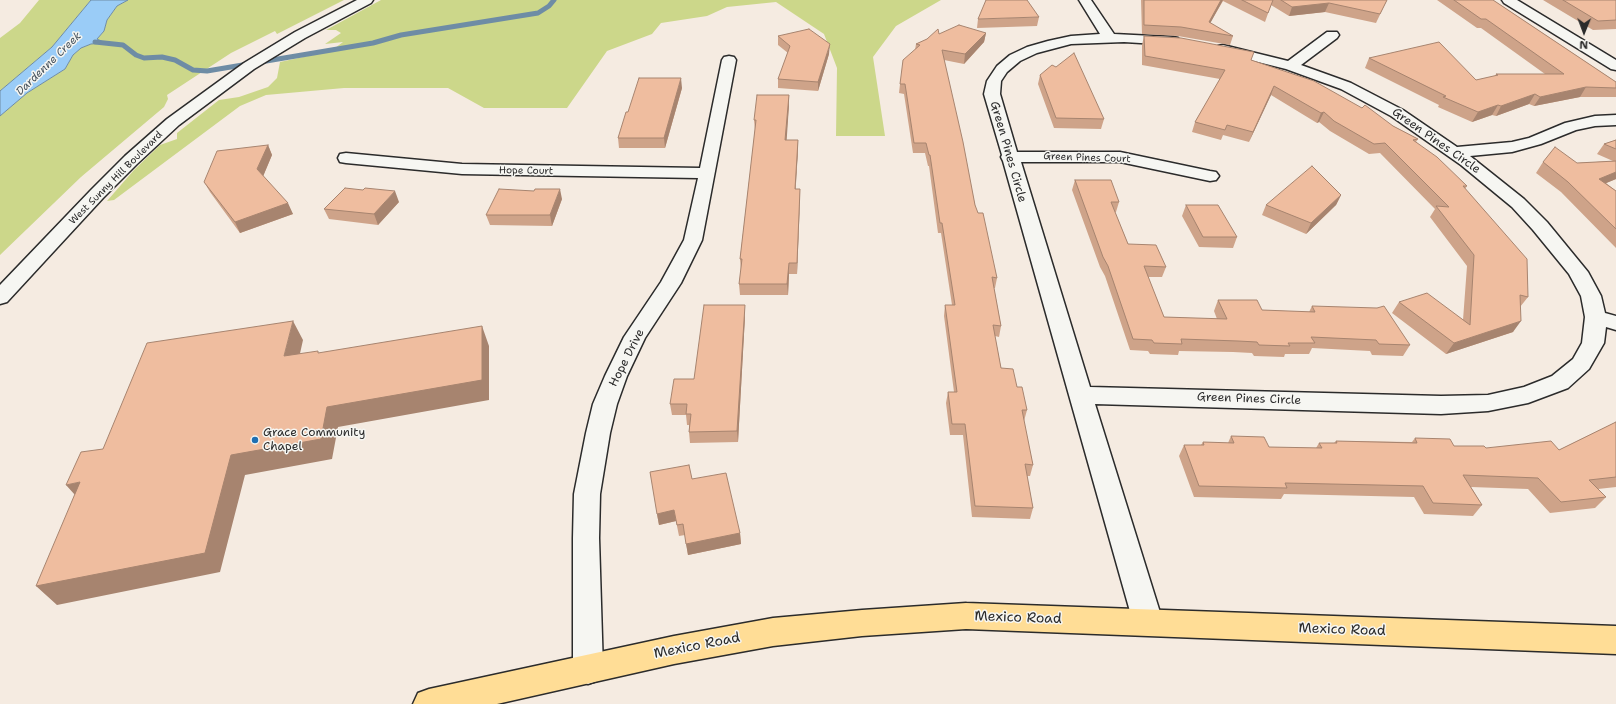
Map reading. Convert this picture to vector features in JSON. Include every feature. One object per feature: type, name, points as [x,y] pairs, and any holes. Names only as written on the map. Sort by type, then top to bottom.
[{"type":"main road","name":"Mexico Road","points":[[429,704],[674,650],[773,632],[862,623],[966,616],[1616,640]]},
{"type":"street","name":"West Sunny Hill Boulevard","points":[[0,297],[131,160],[173,122],[205,97],[250,66],[300,35],[367,0]]},
{"type":"street","points":[[1085,0],[1109,38]]},
{"type":"street","points":[[1508,0],[1616,66]]},
{"type":"street","points":[[1291,66],[1332,35]]},
{"type":"street","name":"Green Pines Circle","points":[[1080,395],[1441,405],[1488,403],[1528,395],[1560,382],[1581,364],[1606,320],[1578,272],[1558,247],[1518,203],[1495,182],[1456,152],[1397,113],[1346,86],[1291,66],[1238,52],[1201,45],[1148,39],[1109,38],[1071,40],[1032,50],[1015,58],[1002,69],[994,81],[992,94],[1009,157],[1080,395],[1148,622]]},
{"type":"street","name":"Hope Drive","points":[[588,670],[586,538],[587,494],[592,458],[603,411],[616,376],[636,337],[671,283],[693,240],[729,60]]},
{"type":"street","points":[[1456,152],[1512,147],[1535,141],[1570,126],[1594,121],[1616,120]]},
{"type":"street","name":"Green Pines Court","points":[[1009,157],[1120,158],[1210,176]]},
{"type":"street","name":"Hope Court","points":[[346,158],[468,170],[707,173]]},
{"type":"green space","points":[[39,0],[91,0],[52,47],[0,91],[0,38],[20,23]]},
{"type":"green space","points":[[128,0],[344,0],[277,34],[275,31],[231,53],[167,95],[168,99],[164,107],[81,177],[0,255],[0,116],[27,93],[65,69],[73,55],[81,48],[91,44],[104,43],[97,39],[104,31],[107,20],[117,6]]},
{"type":"green space","points":[[381,0],[941,0],[896,26],[873,57],[885,136],[836,136],[837,68],[824,34],[776,2],[727,7],[707,16],[661,23],[652,34],[607,51],[567,108],[484,108],[448,88],[344,88],[266,95],[240,106],[114,200],[107,201],[134,170],[160,145],[177,139],[177,133],[219,100],[239,97],[268,87],[277,78],[280,62],[331,51],[343,42],[325,44],[341,33],[336,30],[326,30]]},
{"type":"water","name":"Dardenne Creek","points":[[91,0],[128,0],[117,6],[107,20],[104,31],[97,39],[105,43],[91,44],[81,48],[73,55],[65,69],[27,93],[0,116],[0,91],[52,47]]},
{"type":"building","points":[[986,0],[1027,0],[1039,17],[978,19]]},
{"type":"building","points":[[1144,0],[1221,0],[1209,22],[1233,36],[1181,27],[1144,25]]},
{"type":"building","points":[[1242,0],[1273,0],[1268,13]]},
{"type":"building","points":[[1281,0],[1387,0],[1380,14],[1329,3],[1292,7]]},
{"type":"building","points":[[1454,0],[1493,0],[1616,82],[1616,88],[1586,87],[1540,97],[1535,94],[1501,106],[1498,105],[1478,112],[1443,97],[1446,96],[1369,58],[1439,42],[1476,80],[1498,75],[1496,74],[1564,74],[1486,19],[1481,19]]},
{"type":"building","points":[[1563,0],[1616,0],[1616,20],[1598,21]]},
{"type":"building","points":[[959,25],[986,33],[965,54],[942,50],[963,142],[975,205],[978,213],[983,213],[997,278],[992,277],[1001,326],[993,325],[1001,368],[1013,369],[1017,387],[1022,387],[1027,410],[1022,410],[1033,465],[1025,464],[1033,508],[975,506],[965,424],[952,424],[948,392],[957,392],[945,305],[955,305],[942,223],[940,223],[930,155],[926,143],[914,143],[905,84],[900,84],[903,60],[920,45],[916,44],[927,39],[938,29],[939,34]]},
{"type":"building","points":[[809,29],[830,44],[818,82],[778,79],[790,46],[778,36]]},
{"type":"building","points":[[1144,36],[1181,38],[1254,52],[1251,60],[1314,81],[1362,108],[1365,105],[1393,126],[1418,139],[1413,140],[1437,157],[1467,186],[1463,186],[1527,259],[1528,297],[1520,295],[1521,321],[1454,343],[1399,302],[1427,293],[1470,325],[1474,255],[1436,206],[1449,207],[1385,143],[1374,144],[1334,121],[1324,112],[1321,113],[1274,86],[1253,132],[1227,125],[1225,130],[1195,122],[1225,70],[1145,56]]},
{"type":"building","points":[[1074,53],[1104,119],[1056,118],[1040,75],[1052,65],[1056,67]]},
{"type":"building","points":[[639,78],[681,78],[664,138],[618,138]]},
{"type":"building","points":[[757,95],[789,95],[785,140],[798,140],[795,189],[800,189],[797,263],[789,263],[787,284],[739,284],[742,259],[740,259],[756,120],[754,120]]},
{"type":"building","points":[[1616,140],[1616,149],[1604,144]]},
{"type":"building","points":[[268,145],[257,169],[288,203],[235,222],[204,182],[217,151]]},
{"type":"building","points":[[1555,147],[1577,163],[1616,161],[1616,172],[1599,179],[1616,191],[1616,229],[1568,182],[1543,162]]},
{"type":"building","points":[[1312,166],[1341,195],[1311,223],[1266,205]]},
{"type":"building","points":[[1075,180],[1111,180],[1119,202],[1111,202],[1128,244],[1156,245],[1166,267],[1144,266],[1164,317],[1227,319],[1218,300],[1257,300],[1262,310],[1315,312],[1312,306],[1377,308],[1384,306],[1410,345],[1379,344],[1376,340],[1311,337],[1315,343],[1288,343],[1290,346],[1259,345],[1257,342],[1181,339],[1182,344],[1154,343],[1152,340],[1133,339],[1108,266],[1103,257]]},
{"type":"building","points":[[345,188],[395,191],[374,214],[324,209]]},
{"type":"building","points":[[499,189],[534,191],[535,189],[560,189],[550,215],[486,215]]},
{"type":"building","points":[[1186,205],[1218,205],[1237,237],[1203,237]]},
{"type":"building","points":[[704,305],[745,305],[737,431],[689,432],[691,414],[686,414],[687,404],[670,404],[674,379],[694,379]]},
{"type":"building","points":[[293,321],[284,356],[318,351],[318,353],[482,326],[482,380],[327,407],[321,439],[231,455],[205,553],[36,586],[80,482],[66,485],[81,452],[103,449],[147,343]]},
{"type":"building","points":[[1616,422],[1616,477],[1589,480],[1606,497],[1561,502],[1538,478],[1463,475],[1482,505],[1433,503],[1423,486],[1285,483],[1287,488],[1199,486],[1184,445],[1204,445],[1203,442],[1234,443],[1231,436],[1264,437],[1269,447],[1322,448],[1319,443],[1337,443],[1336,441],[1417,443],[1415,438],[1450,439],[1454,446],[1484,446],[1486,448],[1551,441],[1559,450]]},
{"type":"building","points":[[689,465],[692,479],[726,473],[740,533],[686,544],[683,524],[677,525],[674,510],[657,514],[650,472]]},
{"type":"waterway","points":[[95,42],[123,45],[136,55],[144,58],[162,57],[175,60],[193,70],[207,71],[373,43],[401,35],[538,13],[549,6],[554,0]]},
{"type":"place","name":"Grace Community Chapel","points":[[255,440]]}]
